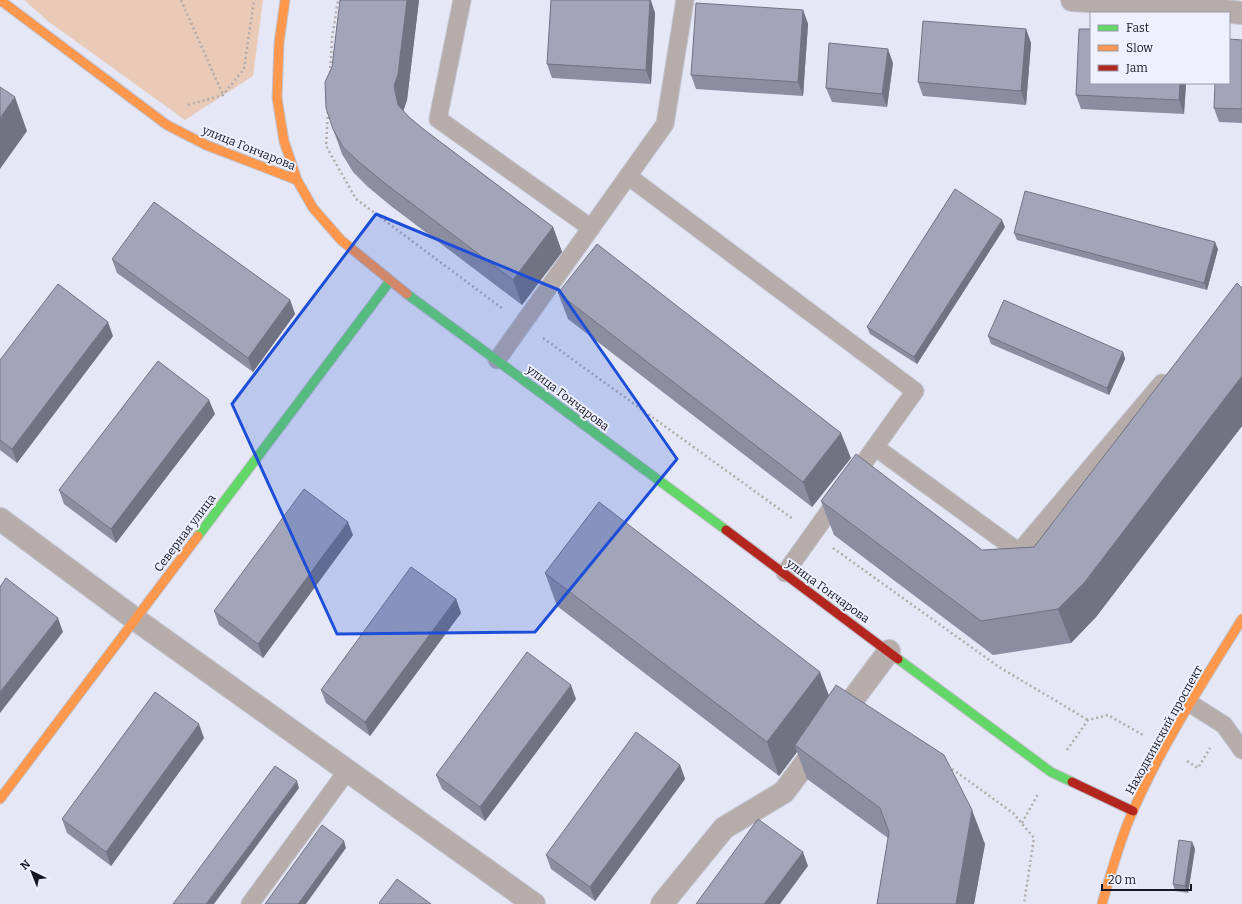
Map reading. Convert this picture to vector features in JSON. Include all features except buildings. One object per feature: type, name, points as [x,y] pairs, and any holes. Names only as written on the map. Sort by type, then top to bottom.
[{"type":"main road","name":"улица Гончарова","points":[[0,0],[167,125],[206,145],[297,180],[313,208],[341,240],[390,281],[1051,772],[1133,810]]},
{"type":"main road","points":[[285,0],[279,43],[277,98],[284,141],[297,180]]},
{"type":"main road","name":"Северная улица","points":[[0,799],[390,281]]},
{"type":"main road","name":"Находкинский проспект","points":[[1102,904],[1111,872],[1133,810],[1166,747],[1242,619]]},
{"type":"street","points":[[1072,0],[1197,4],[1242,13]]},
{"type":"street","points":[[0,519],[135,619],[534,904]]},
{"type":"street","points":[[662,904],[724,828],[784,792],[889,651]]},
{"type":"lane","points":[[462,0],[438,119],[591,228]]},
{"type":"lane","points":[[497,360],[665,124],[685,0]]},
{"type":"lane","points":[[628,176],[915,391],[785,573]]},
{"type":"lane","points":[[875,447],[1019,552],[1171,372]]},
{"type":"lane","points":[[1191,704],[1224,725],[1242,750]]},
{"type":"lane","points":[[250,904],[347,770]]},
{"type":"path","points":[[180,0],[223,96]]},
{"type":"path","points":[[183,103],[189,105],[223,96],[244,69],[254,0]]},
{"type":"path","points":[[330,77],[332,38],[338,0]]},
{"type":"path","points":[[328,108],[326,146],[356,199],[523,323],[999,667],[1088,720]]},
{"type":"path","points":[[1022,823],[1051,772],[1088,720],[1108,715],[1166,747],[1198,768],[1224,725]]},
{"type":"path","points":[[943,762],[1013,812],[1034,838],[1024,904]]},
{"type":"highlighted area","points":[[376,214],[559,290],[677,459],[535,632],[337,634],[232,404]]},
{"type":"shaded area","points":[[24,0],[263,0],[253,76],[185,120],[49,22]]},
{"type":"traffic: fast","points":[[198,536],[390,281]]},
{"type":"traffic: fast","points":[[407,294],[726,530]]},
{"type":"traffic: fast","points":[[898,659],[1051,772],[1072,782]]},
{"type":"traffic: slow","points":[[0,0],[167,125],[206,145],[297,180]]},
{"type":"traffic: slow","points":[[285,0],[279,43],[277,98],[284,141],[297,180],[313,208],[341,240],[407,294]]},
{"type":"traffic: slow","points":[[0,799],[198,536]]},
{"type":"traffic: slow","points":[[1102,904],[1121,841],[1141,794],[1167,742],[1242,619]]},
{"type":"traffic: jam","points":[[726,530],[898,659]]},
{"type":"traffic: jam","points":[[1072,782],[1133,811]]}]
